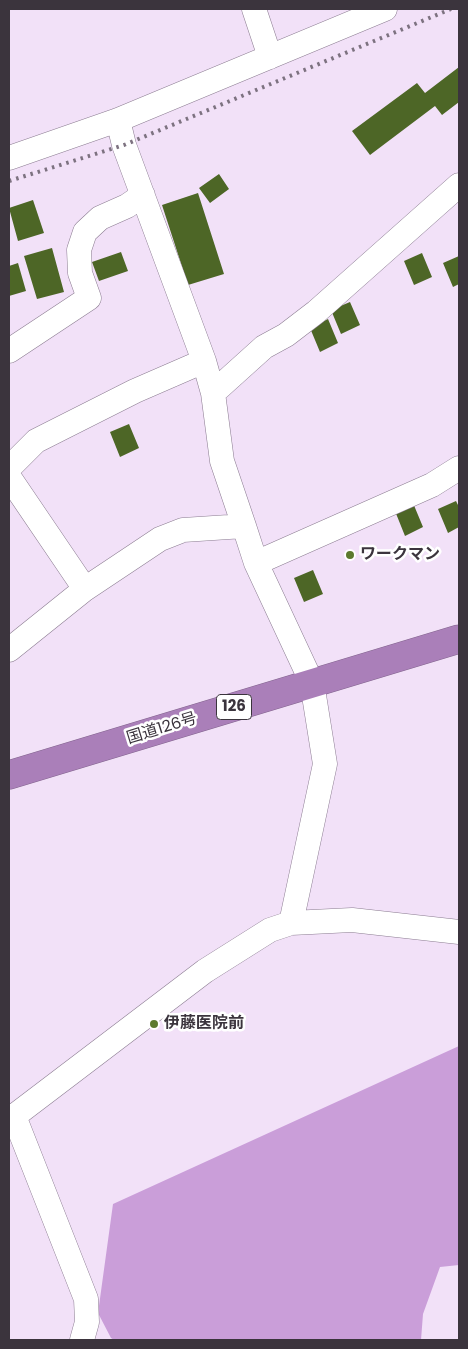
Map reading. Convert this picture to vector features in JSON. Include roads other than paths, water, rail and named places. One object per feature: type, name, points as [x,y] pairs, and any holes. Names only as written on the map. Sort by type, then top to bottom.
[{"type":"highway","name":"国道126号","points":[[9,775],[459,639]]},
{"type":"street","points":[[254,9],[270,57]]},
{"type":"street","points":[[9,158],[118,120],[385,9]]},
{"type":"street","points":[[118,120],[124,145],[204,361],[212,393],[222,461],[256,563],[312,683],[325,764],[291,922]]},
{"type":"street","points":[[212,393],[264,347],[286,336],[316,312],[459,185]]},
{"type":"street","points":[[9,351],[89,298],[80,273],[79,250],[85,232],[100,218],[127,206],[143,195]]},
{"type":"street","points":[[9,468],[36,441],[135,391],[204,361]]},
{"type":"street","points":[[256,563],[432,485],[459,468]]},
{"type":"street","points":[[9,477],[85,590]]},
{"type":"street","points":[[9,650],[85,590],[160,539],[183,530],[244,526]]},
{"type":"street","points":[[82,1340],[86,1322],[86,1299],[12,1118],[205,971],[270,930],[291,922],[352,920],[459,932]]},
{"type":"railway","points":[[9,181],[124,145],[451,9]]},
{"type":"place","name":"ワークマン","points":[[350,555]]},
{"type":"place","name":"伊藤医院前","points":[[154,1024]]}]
